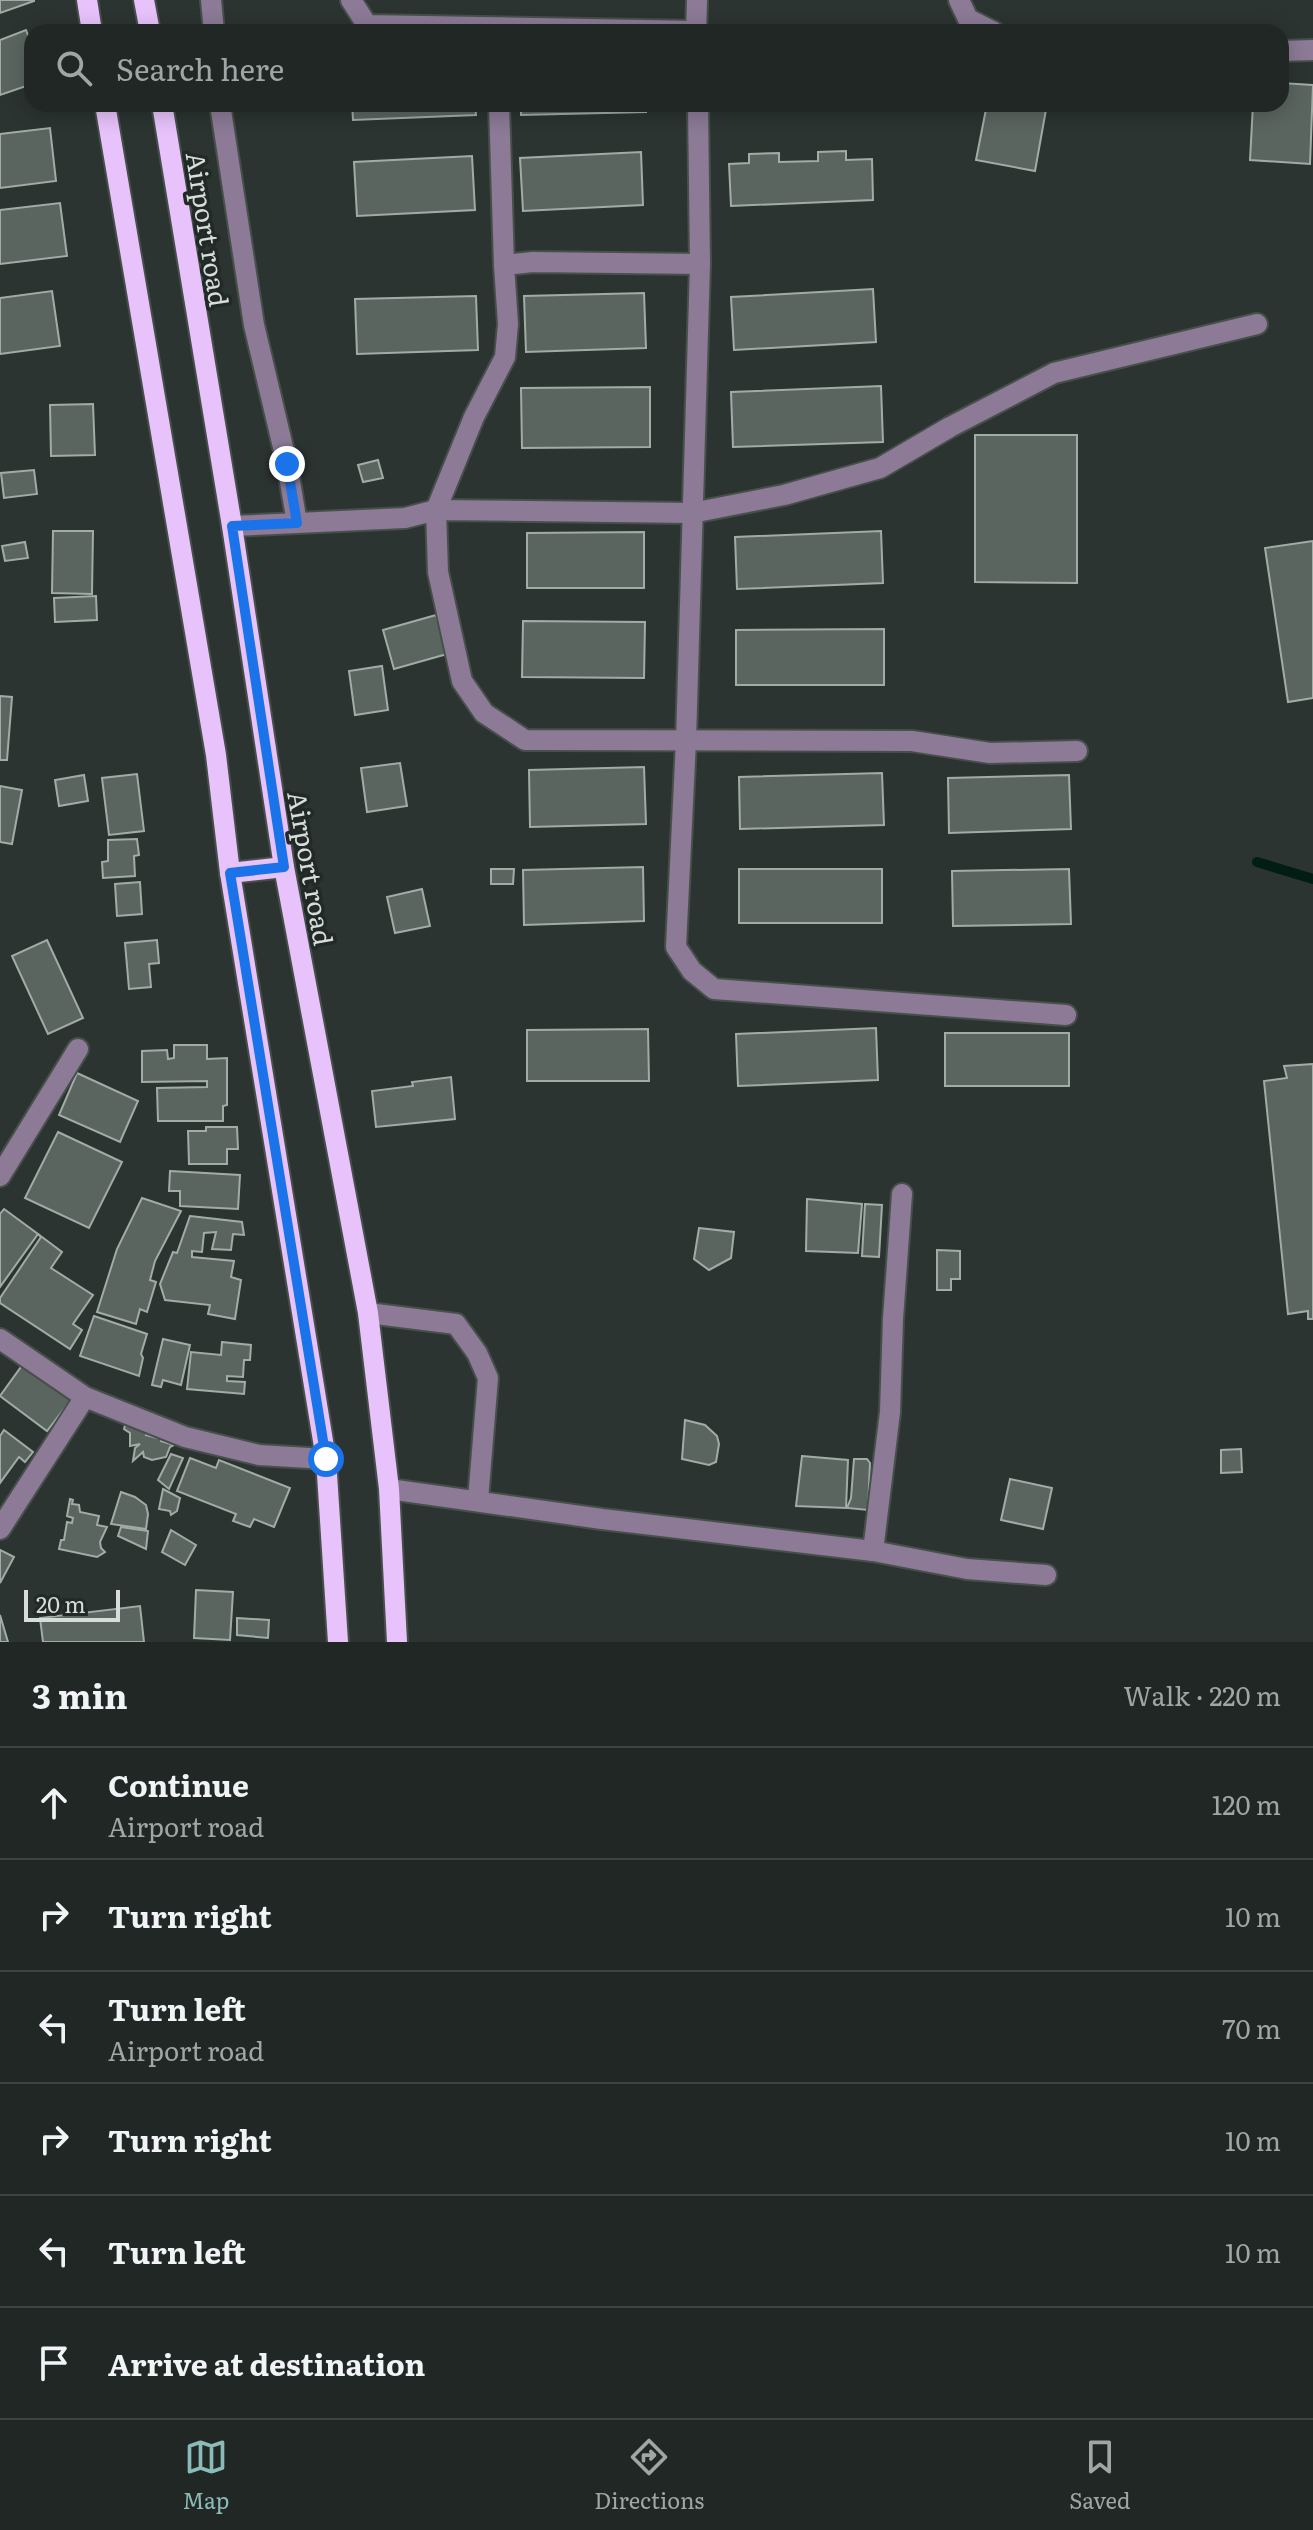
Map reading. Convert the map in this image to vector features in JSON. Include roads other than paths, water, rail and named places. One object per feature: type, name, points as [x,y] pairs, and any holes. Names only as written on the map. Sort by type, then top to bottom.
[{"type":"main road","points":[[87,0],[91,24]]},
{"type":"main road","points":[[144,0],[148,24]]},
{"type":"main road","points":[[106,112],[216,755],[230,873],[326,1459],[338,1642]]},
{"type":"main road","name":"Airport road","points":[[163,112],[232,526],[284,867],[368,1313],[389,1489],[397,1642]]},
{"type":"main road","points":[[230,873],[284,867]]},
{"type":"street","points":[[211,0],[213,24]]},
{"type":"street","points":[[351,0],[366,24]]},
{"type":"street","points":[[696,24],[697,0]]},
{"type":"street","points":[[959,0],[968,19],[978,24]]},
{"type":"street","points":[[1289,51],[1313,50]]},
{"type":"street","points":[[221,112],[254,325],[287,464],[297,523]]},
{"type":"street","points":[[499,112],[508,324],[505,357],[474,417],[436,510],[438,572],[462,681],[484,713],[525,740],[912,741],[990,753],[1077,751]]},
{"type":"street","points":[[698,112],[700,264],[686,741],[676,947],[692,971],[714,989],[1066,1015]]},
{"type":"street","points":[[504,265],[533,262],[700,264]]},
{"type":"street","points":[[232,526],[405,518],[436,510],[692,513],[784,495],[880,468],[950,427],[1054,373],[1257,324]]},
{"type":"street","points":[[0,1176],[78,1049]]},
{"type":"street","points":[[873,1551],[890,1412],[902,1194]]},
{"type":"street","points":[[368,1313],[456,1324],[477,1353],[488,1378],[478,1500]]},
{"type":"street","points":[[0,1339],[85,1397],[185,1437],[259,1455],[326,1459]]},
{"type":"street","points":[[0,1529],[85,1397]]},
{"type":"street","points":[[389,1489],[602,1519],[873,1551],[967,1569],[1046,1575]]},
{"type":"waterway","points":[[1257,862],[1313,879]]}]
